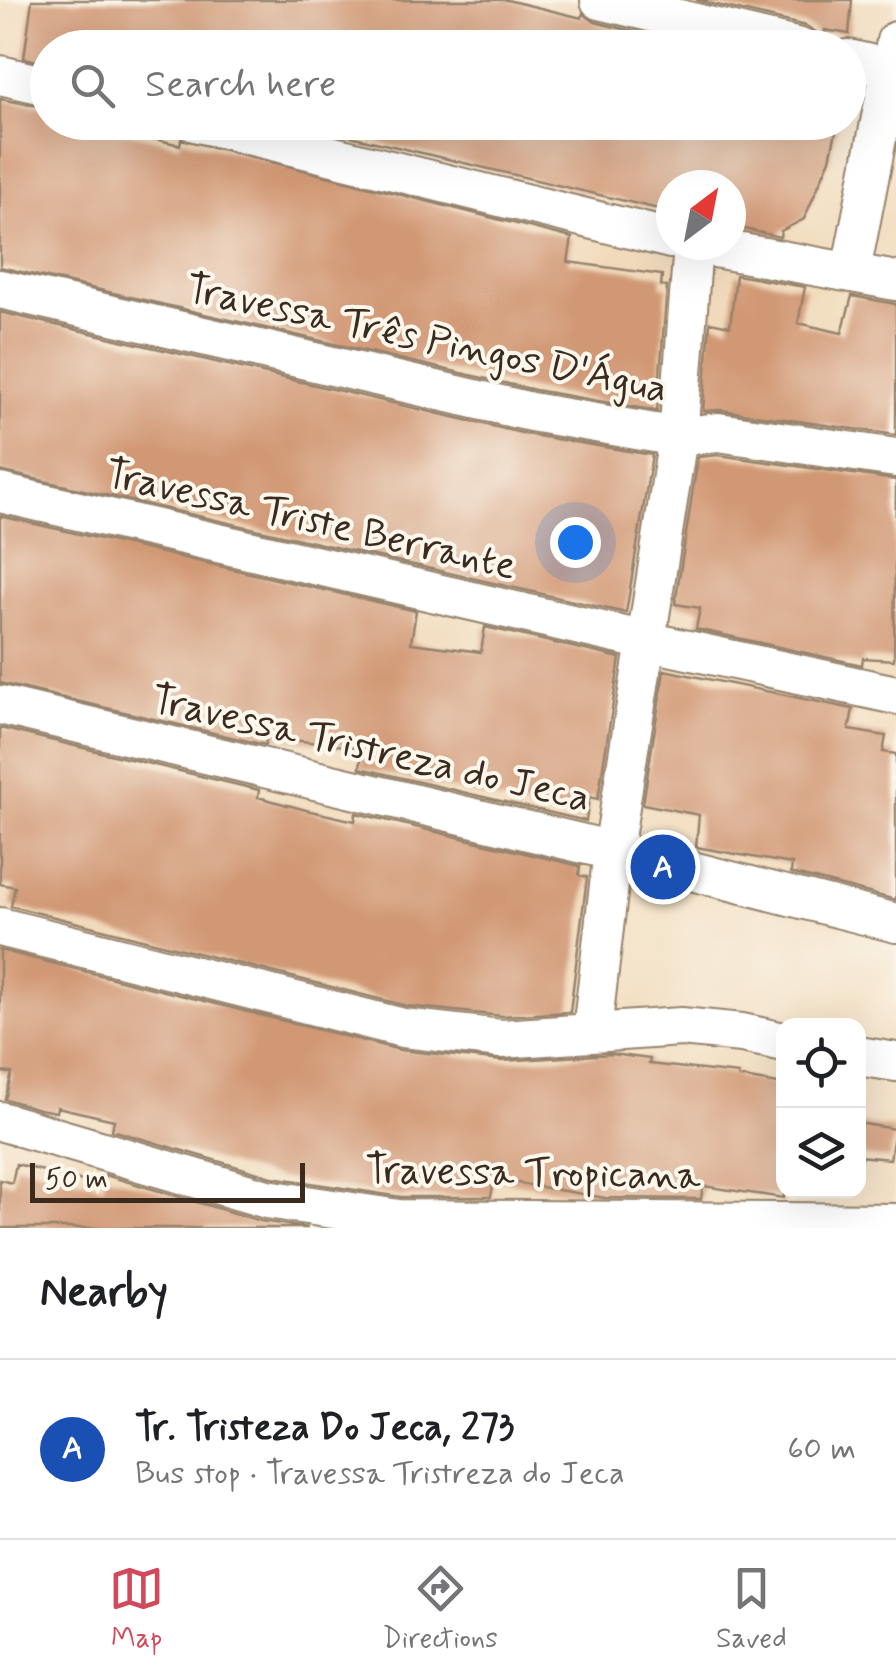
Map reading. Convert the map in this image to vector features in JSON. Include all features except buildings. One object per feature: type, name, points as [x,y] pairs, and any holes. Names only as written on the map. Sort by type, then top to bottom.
[{"type":"street","points":[[600,0],[725,30]]},
{"type":"street","points":[[851,271],[894,60],[866,59]]},
{"type":"street","points":[[0,75],[30,82]]},
{"type":"street","points":[[268,140],[656,235]]},
{"type":"street","points":[[746,253],[896,282]]},
{"type":"street","points":[[592,1031],[613,851],[678,437],[695,260]]},
{"type":"street","name":"Travessa Três Pingos D'Água","points":[[0,289],[531,412],[678,437],[718,432],[896,458]]},
{"type":"street","name":"Travessa Triste Berrante","points":[[0,492],[896,695]]},
{"type":"street","name":"Travessa Tristreza do Jeca","points":[[0,706],[613,851],[896,923]]},
{"type":"street","points":[[0,927],[404,1028],[501,1039],[681,1027],[776,1040]]},
{"type":"street","points":[[866,1057],[896,1062]]},
{"type":"street","name":"Travessa Tropicana","points":[[0,1121],[317,1218],[896,1223]]},
{"type":"place","name":"Tr. Tristeza Do Jeca, 273","points":[[663,867]]}]
